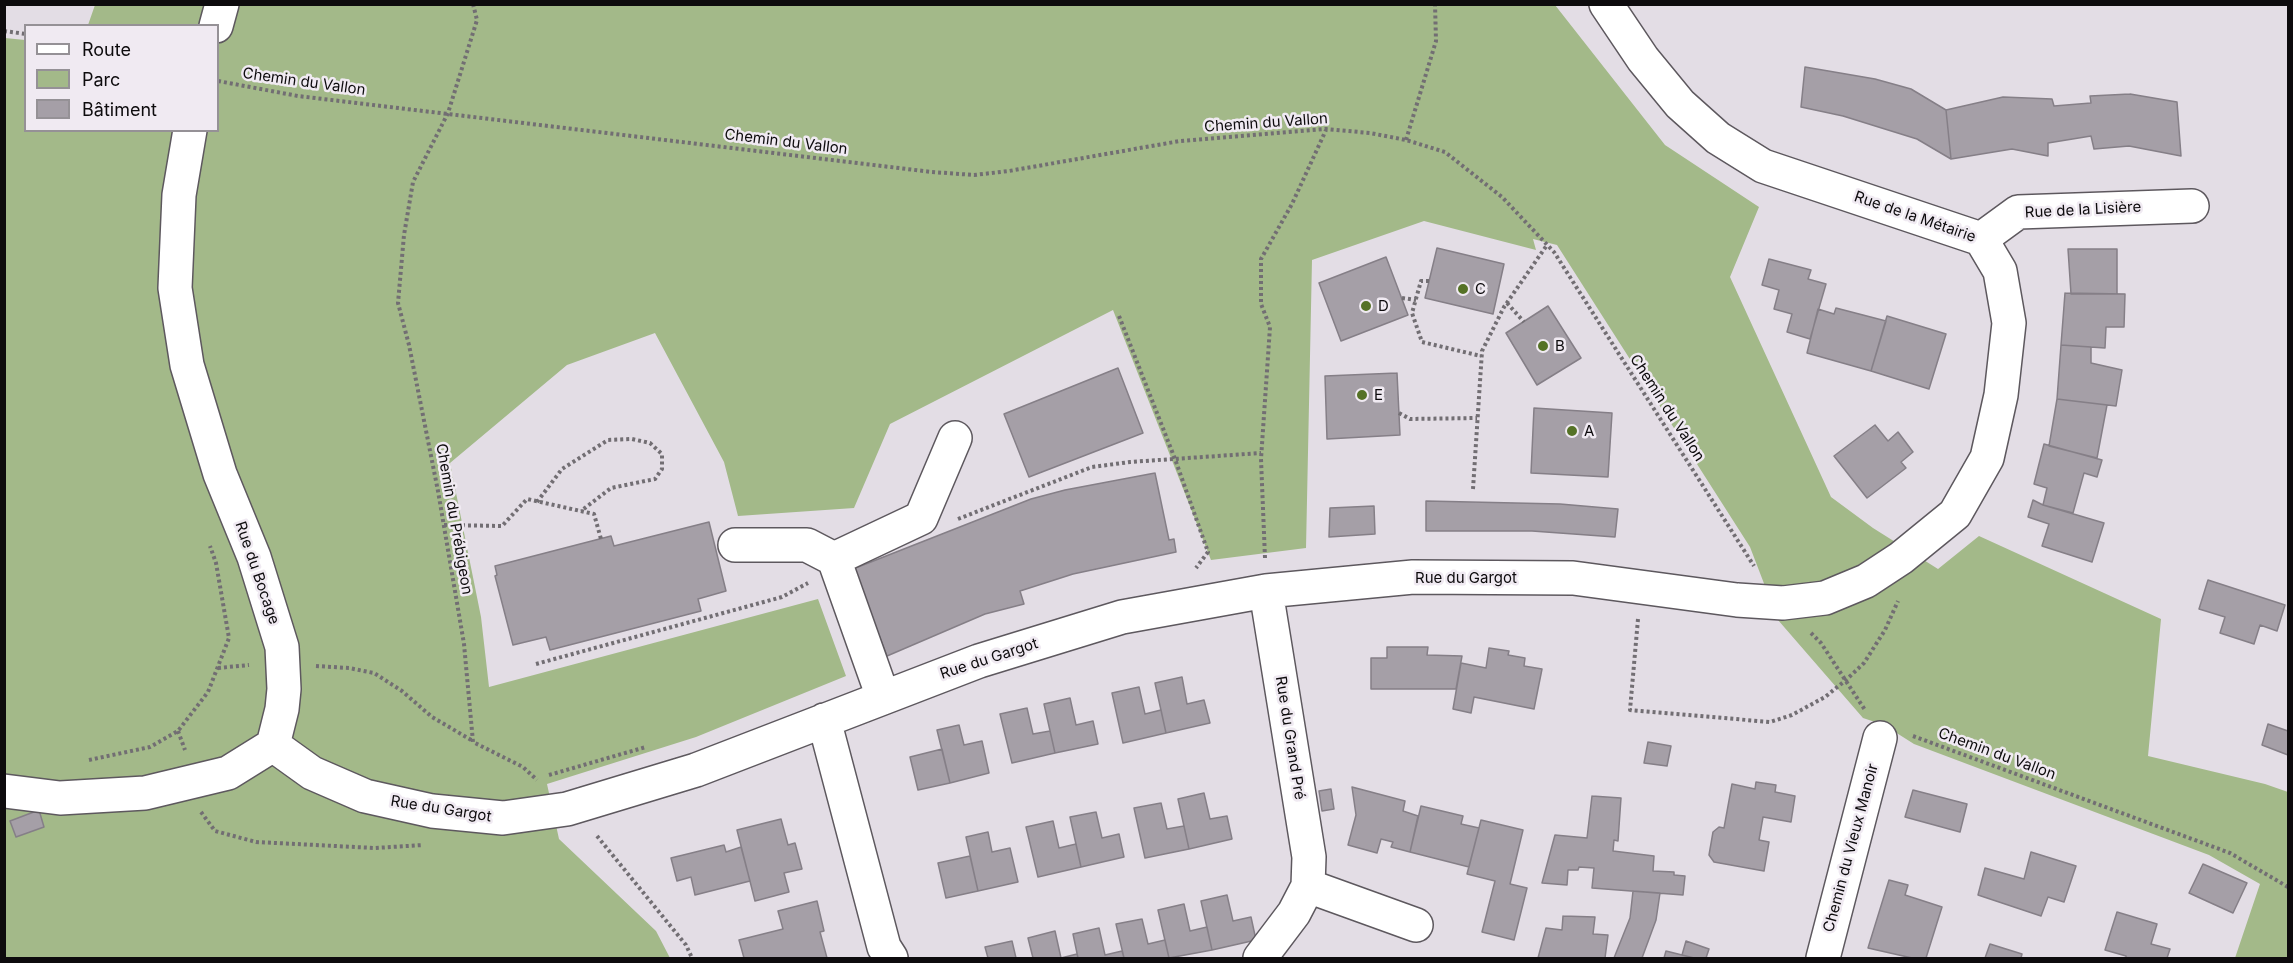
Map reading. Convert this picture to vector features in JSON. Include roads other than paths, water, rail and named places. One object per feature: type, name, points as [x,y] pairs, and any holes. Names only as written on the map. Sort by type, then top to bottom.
[{"type":"street","points":[[217,24],[222,4]]},
{"type":"street","name":"Rue de la Métairie","points":[[1606,4],[1643,59],[1680,104],[1718,138],[1763,166],[1981,239],[2000,271],[2009,323],[2001,394],[1987,458],[1955,514],[1900,558],[1866,581],[1825,598],[1783,603],[1737,600]]},
{"type":"street","name":"Rue du Bocage","points":[[190,132],[179,195],[174,288],[187,364],[220,474],[254,557],[282,647],[282,710],[273,745]]},
{"type":"street","name":"Rue de la Lisière","points":[[1981,239],[2018,213],[2192,206]]},
{"type":"street","points":[[834,559],[921,519],[955,438]]},
{"type":"street","points":[[735,545],[807,545],[834,559],[883,697]]},
{"type":"street","name":"Rue du Gargot","points":[[273,745],[312,773],[365,796],[432,811],[503,818],[567,809],[696,770],[979,661],[1122,617],[1266,591],[1413,577],[1573,578],[1737,600]]},
{"type":"street","name":"Rue du Grand Pré","points":[[1260,958],[1294,913],[1308,886],[1309,857],[1266,591]]},
{"type":"street","points":[[824,720],[885,947],[891,958]]},
{"type":"street","name":"Chemin du Vieux Manoir","points":[[1823,958],[1884,728]]},
{"type":"street","points":[[4,791],[60,798],[145,793],[228,773],[273,745]]},
{"type":"street","points":[[1308,886],[1416,925]]},
{"type":"place","name":"C","points":[[1463,289]]},
{"type":"place","name":"D","points":[[1366,306]]},
{"type":"place","name":"B","points":[[1543,346]]},
{"type":"place","name":"E","points":[[1362,395]]},
{"type":"place","name":"A","points":[[1572,431]]}]
